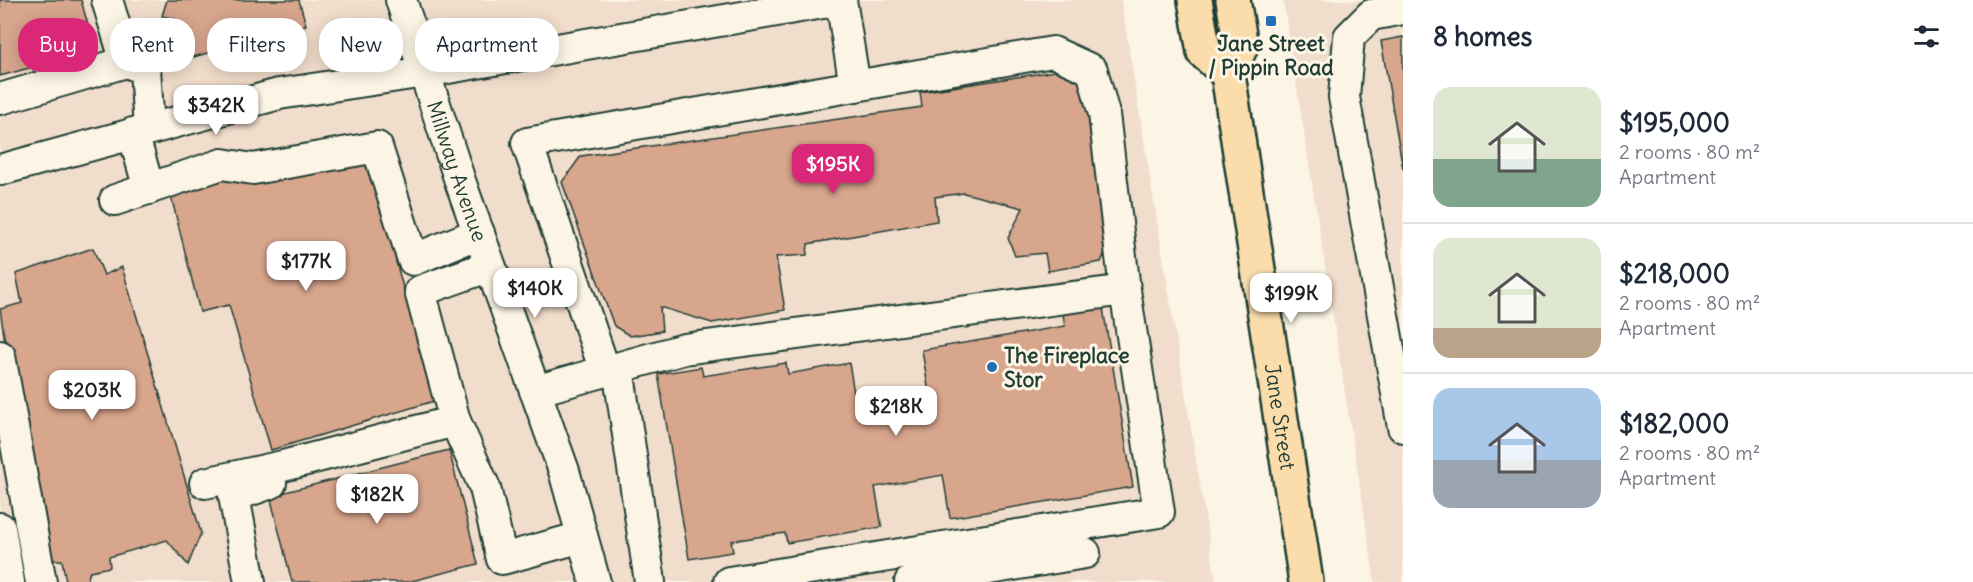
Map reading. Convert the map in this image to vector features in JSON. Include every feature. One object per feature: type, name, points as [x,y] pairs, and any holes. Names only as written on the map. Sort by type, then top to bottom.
[{"type":"main road","points":[[1195,0],[1204,52],[1228,74],[1241,46],[1233,0]]},
{"type":"main road","name":"Jane Street","points":[[1228,74],[1306,582]]},
{"type":"street","points":[[107,0],[113,18]]},
{"type":"street","name":"Millway Avenue","points":[[401,0],[415,42]]},
{"type":"street","points":[[559,49],[841,0],[855,87]]},
{"type":"street","points":[[1403,9],[1371,15],[1349,37],[1344,97],[1403,425]]},
{"type":"street","points":[[650,582],[612,369],[527,143],[1053,52],[1092,70],[1104,114],[1125,290],[1159,512],[729,582]]},
{"type":"street","points":[[0,99],[110,67]]},
{"type":"street","points":[[144,72],[141,130],[149,189]]},
{"type":"street","points":[[0,170],[279,94],[425,72]]},
{"type":"street","name":"Millway Avenue","points":[[425,72],[490,266],[564,471],[595,582]]},
{"type":"street","points":[[115,201],[222,164],[253,169],[377,147],[413,260],[455,421],[486,488],[506,570],[582,537]]},
{"type":"street","points":[[413,260],[479,233]]},
{"type":"street","points":[[420,291],[490,266]]},
{"type":"street","points":[[535,391],[684,349],[1125,290]]},
{"type":"street","points":[[0,356],[41,582]]},
{"type":"street","points":[[205,483],[284,466],[455,421]]},
{"type":"street","points":[[250,582],[234,496],[280,479],[284,466]]},
{"type":"street","points":[[0,528],[9,582]]},
{"type":"street","points":[[910,582],[1085,553]]},
{"type":"shaded area","points":[[0,0],[1121,0],[1216,582],[0,582]]},
{"type":"shaded area","points":[[1283,0],[1403,0],[1403,582],[1375,582]]},
{"type":"building","points":[[0,0],[81,0],[86,18],[18,18],[18,71],[0,76]]},
{"type":"building","points":[[167,0],[299,0],[304,18],[207,18],[207,53],[195,57],[195,18],[162,16]]},
{"type":"building","points":[[1403,37],[1403,169],[1381,41]]},
{"type":"building","points":[[1062,70],[1085,86],[1111,237],[1101,262],[1048,271],[1045,253],[1015,256],[1008,238],[1023,208],[964,193],[935,197],[937,221],[808,244],[807,255],[776,257],[785,310],[712,323],[660,307],[662,331],[630,336],[614,326],[562,182],[581,156],[922,107],[920,92]]},
{"type":"building","points":[[367,155],[434,401],[271,450],[229,305],[200,312],[168,184],[223,171]]},
{"type":"building","points":[[93,248],[104,275],[122,267],[201,533],[188,565],[167,540],[109,557],[110,567],[90,571],[87,582],[66,582],[62,560],[38,560],[0,309],[22,303],[16,274]]},
{"type":"building","points":[[1103,308],[1133,487],[950,518],[943,475],[875,487],[882,527],[787,543],[785,533],[731,541],[733,552],[689,559],[658,374],[701,367],[703,376],[786,363],[788,374],[849,363],[856,405],[929,393],[922,350],[1065,326],[1063,314]]},
{"type":"building","points":[[449,450],[478,564],[408,582],[292,582],[270,496]]},
{"type":"place","name":"Jane Street / Pippin Road","points":[[1271,21]]},
{"type":"place","name":"The Fireplace Stor","points":[[992,367]]}]
